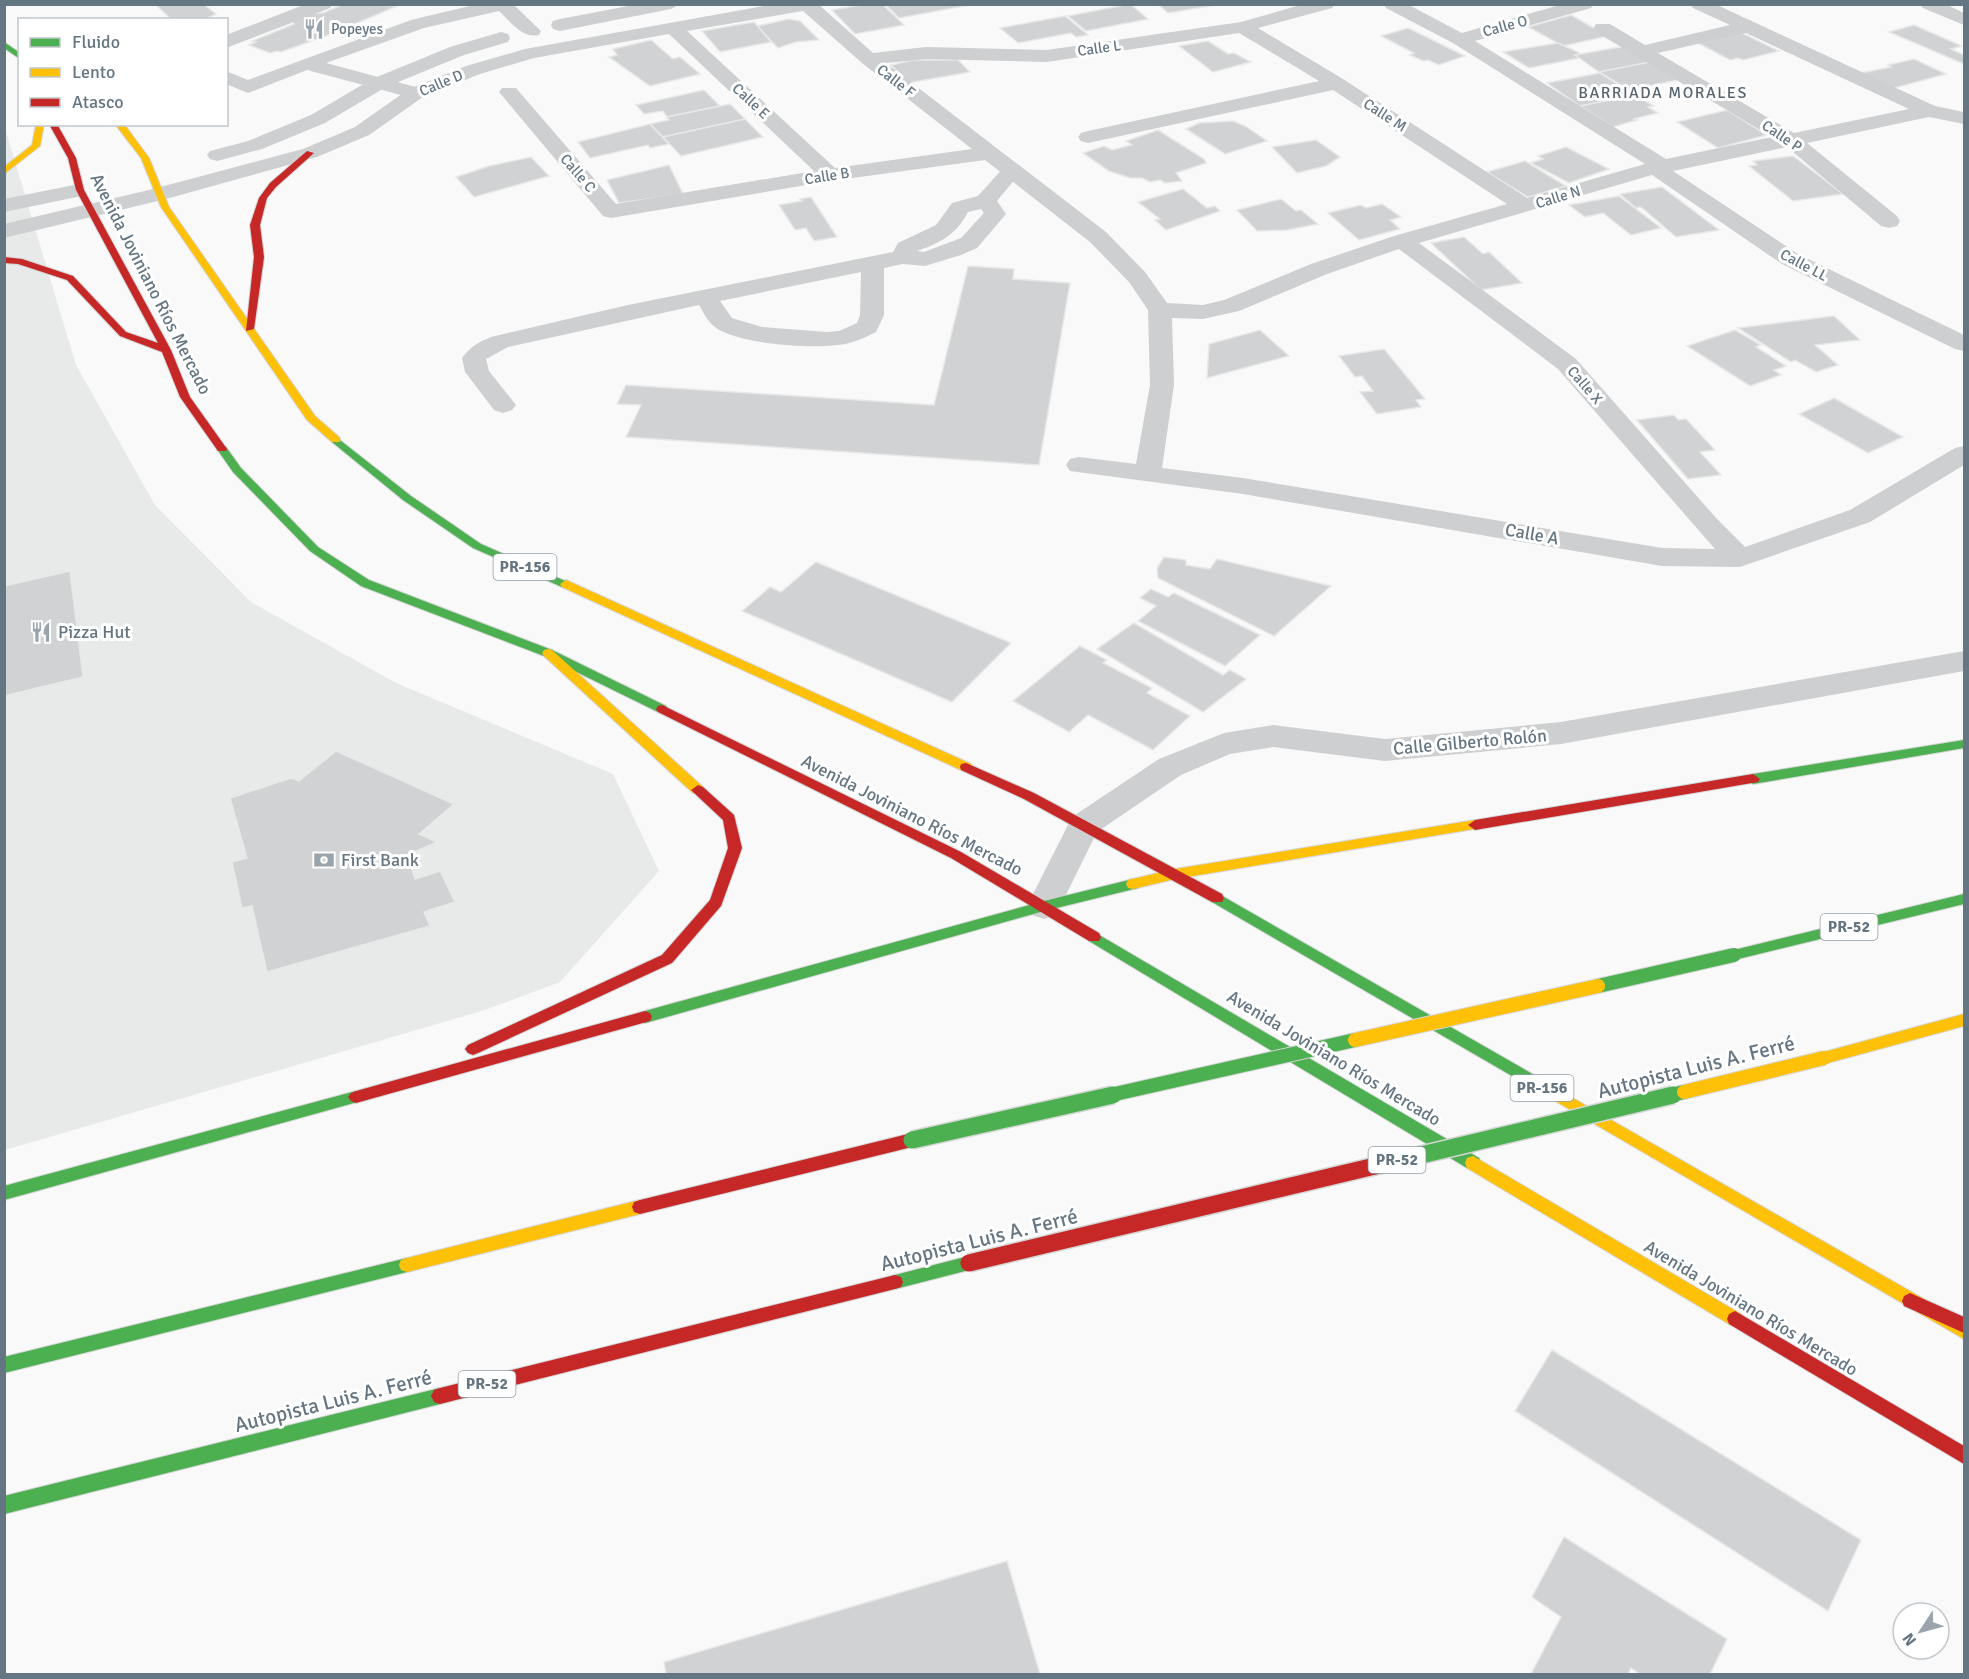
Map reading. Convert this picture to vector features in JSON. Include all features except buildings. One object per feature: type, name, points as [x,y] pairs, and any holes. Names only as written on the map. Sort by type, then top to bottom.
[{"type":"main road","points":[[4,44],[18,55]]},
{"type":"main road","points":[[4,172],[36,146],[40,126]]},
{"type":"main road","name":"Avenida Joviniano Ríos Mercado","points":[[54,126],[90,194],[165,350],[185,397],[237,470],[314,549],[364,583],[548,652],[957,855],[1965,1456]]},
{"type":"main road","name":"PR-156","points":[[121,126],[134,140],[153,172],[158,194],[311,418],[366,467],[477,546],[653,622],[1029,796],[1084,825],[1175,874],[1965,1331]]},
{"type":"main road","points":[[249,329],[259,257],[255,225],[263,198],[273,184],[310,153]]},
{"type":"main road","points":[[4,260],[19,261],[70,278],[123,334],[165,350]]},
{"type":"main road","points":[[383,1090],[667,959],[716,902],[735,848],[729,818],[548,652]]},
{"type":"main road","points":[[4,1192],[383,1090],[1044,906],[1175,874],[1965,744]]},
{"type":"main road","name":"PR-52","points":[[4,1365],[912,1140],[1734,955],[1965,899]]},
{"type":"main road","name":"Autopista Luis A. Ferré","points":[[4,1505],[969,1263],[1824,1058],[1965,1020]]},
{"type":"main road","points":[[1910,1301],[1965,1325]]},
{"type":"street","points":[[228,41],[324,4]]},
{"type":"street","name":"Calle D","points":[[194,161],[255,145],[308,123],[379,83],[457,51],[532,31],[671,4]]},
{"type":"street","name":"Calle L","points":[[869,59],[926,53],[1047,56],[1242,27],[1326,4]]},
{"type":"street","name":"Calle LL","points":[[1392,4],[1460,39],[1658,167],[1790,259],[1965,344]]},
{"type":"street","name":"Calle O","points":[[1460,39],[1586,4]]},
{"type":"street","points":[[1699,4],[1929,111]]},
{"type":"street","points":[[1929,4],[1965,20]]},
{"type":"street","points":[[228,78],[248,87],[418,24],[503,5],[532,31]]},
{"type":"street","name":"Calle D","points":[[90,194],[158,194],[310,153],[362,131],[416,93],[473,70],[532,53],[673,28],[764,8],[808,5]]},
{"type":"street","name":"Calle F","points":[[808,5],[869,59],[1098,237],[1137,277],[1160,310]]},
{"type":"street","name":"Calle M","points":[[1242,27],[1336,83],[1526,207]]},
{"type":"street","points":[[1642,51],[1747,27]]},
{"type":"street","name":"Calle E","points":[[673,28],[830,175]]},
{"type":"street","name":"Calle P","points":[[1603,28],[1791,140],[1889,221]]},
{"type":"street","points":[[306,64],[416,93]]},
{"type":"street","points":[[1088,137],[1336,83]]},
{"type":"street","name":"Calle C","points":[[509,92],[611,211],[666,202]]},
{"type":"street","name":"Calle N","points":[[1160,310],[1203,312],[1231,306],[1319,269],[1402,241],[1658,167],[1929,111],[1965,118]]},
{"type":"street","name":"Calle B","points":[[666,202],[830,175],[988,153]]},
{"type":"street","points":[[132,177],[173,167]]},
{"type":"street","points":[[503,405],[477,372],[474,358],[482,350],[500,342],[628,312],[903,257],[906,248],[945,231],[952,224],[960,208],[986,201],[1011,171]]},
{"type":"street","points":[[4,206],[90,194]]},
{"type":"street","points":[[4,231],[90,194]]},
{"type":"street","name":"Calle X","points":[[1402,241],[1567,364],[1707,525],[1740,558]]},
{"type":"street","points":[[706,297],[724,323],[737,329],[780,337],[837,338],[855,334],[868,327],[872,315],[873,263]]},
{"type":"street","points":[[1148,474],[1162,385],[1160,310]]},
{"type":"street","name":"Calle A","points":[[1078,465],[1243,486],[1662,557],[1740,558],[1860,516],[1965,453]]},
{"type":"street","name":"Calle Gilberto Rolón","points":[[1044,906],[1084,825],[1170,767],[1224,744],[1273,736],[1385,750],[1561,733],[1965,661]]},
{"type":"shaded area","points":[[4,125],[76,365],[155,505],[251,602],[396,683],[613,774],[659,871],[560,982],[485,1010],[5,1150]]},
{"type":"traffic: fast","points":[[4,44],[18,55]]},
{"type":"traffic: fast","points":[[336,440],[407,498],[477,546],[566,584]]},
{"type":"traffic: fast","points":[[222,449],[237,470],[314,549],[365,583],[548,653],[662,709]]},
{"type":"traffic: fast","points":[[1753,779],[1964,744]]},
{"type":"traffic: fast","points":[[645,1017],[1044,906],[1133,884]]},
{"type":"traffic: fast","points":[[1217,898],[1543,1087]]},
{"type":"traffic: fast","points":[[1734,955],[1964,899]]},
{"type":"traffic: fast","points":[[1094,937],[1473,1163]]},
{"type":"traffic: fast","points":[[1598,986],[1734,955]]},
{"type":"traffic: fast","points":[[912,1140],[1355,1040]]},
{"type":"traffic: fast","points":[[1375,1166],[1684,1092]]},
{"type":"traffic: fast","points":[[4,1193],[356,1097]]},
{"type":"traffic: fast","points":[[895,1282],[969,1263]]},
{"type":"traffic: fast","points":[[4,1365],[407,1265]]},
{"type":"traffic: fast","points":[[4,1505],[440,1396]]},
{"type":"traffic: slow","points":[[4,172],[36,146],[40,126]]},
{"type":"traffic: slow","points":[[121,126],[145,158],[165,207],[311,418],[336,440]]},
{"type":"traffic: slow","points":[[566,584],[966,767]]},
{"type":"traffic: slow","points":[[548,653],[698,790]]},
{"type":"traffic: slow","points":[[1133,884],[1175,874],[1475,825]]},
{"type":"traffic: slow","points":[[1355,1040],[1598,986]]},
{"type":"traffic: slow","points":[[1824,1058],[1964,1020]]},
{"type":"traffic: slow","points":[[1684,1092],[1824,1058]]},
{"type":"traffic: slow","points":[[1543,1087],[1964,1331]]},
{"type":"traffic: slow","points":[[1473,1163],[1735,1319]]},
{"type":"traffic: slow","points":[[407,1265],[640,1207]]},
{"type":"traffic: jam","points":[[54,126],[72,158],[80,190],[166,350],[185,397],[222,449]]},
{"type":"traffic: jam","points":[[249,329],[259,257],[255,225],[263,198],[273,185],[310,153]]},
{"type":"traffic: jam","points":[[4,260],[19,261],[70,278],[123,334],[166,350]]},
{"type":"traffic: jam","points":[[662,709],[956,855],[1094,937]]},
{"type":"traffic: jam","points":[[966,767],[1029,796],[1217,898]]},
{"type":"traffic: jam","points":[[1475,825],[1753,779]]},
{"type":"traffic: jam","points":[[473,1049],[667,959],[716,902],[735,848],[729,818],[698,790]]},
{"type":"traffic: jam","points":[[356,1097],[645,1017]]},
{"type":"traffic: jam","points":[[640,1207],[912,1140]]},
{"type":"traffic: jam","points":[[969,1263],[1375,1166]]},
{"type":"traffic: jam","points":[[440,1396],[895,1282]]},
{"type":"traffic: jam","points":[[1910,1301],[1964,1325]]},
{"type":"traffic: jam","points":[[1735,1319],[1964,1456]]},
{"type":"place","name":"Popeyes","points":[[314,29]]},
{"type":"place","name":"Pizza Hut","points":[[41,632]]},
{"type":"place","name":"First Bank","points":[[324,860]]},
{"type":"district","name":"BARRIADA MORALES","points":[[1663,93]]}]
